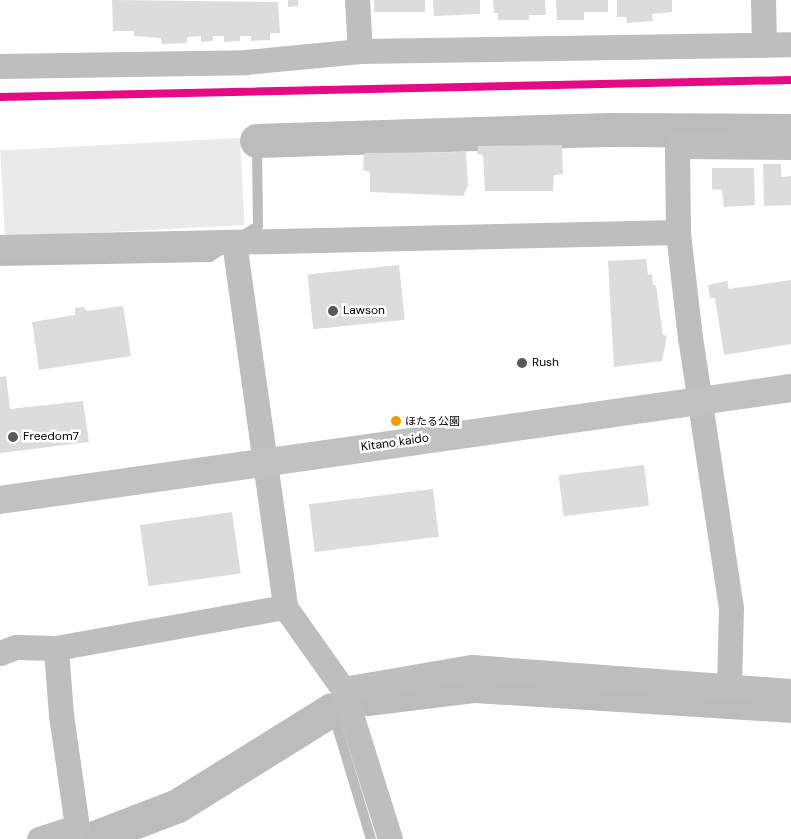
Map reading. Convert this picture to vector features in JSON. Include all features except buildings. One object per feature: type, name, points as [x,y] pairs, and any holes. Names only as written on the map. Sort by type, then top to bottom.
[{"type":"main road","name":"Kitano kaido","points":[[0,500],[263,461],[701,402],[791,388]]},
{"type":"street","points":[[357,0],[360,51]]},
{"type":"street","points":[[763,0],[764,45]]},
{"type":"street","points":[[0,66],[246,62],[360,51],[791,44]]},
{"type":"street","points":[[729,685],[731,608],[678,232],[677,146],[791,147]]},
{"type":"street","points":[[0,247],[678,232]]},
{"type":"street","points":[[234,242],[263,461],[285,607],[343,689],[390,839]]},
{"type":"street","points":[[0,653],[16,647],[56,648],[285,607]]},
{"type":"street","points":[[39,839],[77,827],[61,715],[56,648]]},
{"type":"street","points":[[343,689],[472,667],[791,691]]},
{"type":"shaded area","points":[[240,138],[245,225],[5,237],[0,151]]},
{"type":"waterway","points":[[257,141],[611,130],[791,131]]},
{"type":"waterway","points":[[242,236],[258,226],[257,141]]},
{"type":"waterway","points":[[0,261],[210,257],[224,248]]},
{"type":"waterway","points":[[369,699],[475,686],[791,706]]},
{"type":"waterway","points":[[332,710],[371,839]]},
{"type":"waterway","points":[[92,839],[178,806],[332,710]]},
{"type":"transit line","points":[[0,97],[791,80]]},
{"type":"place","name":"Lawson","points":[[333,311]]},
{"type":"place","name":"Rush","points":[[522,363]]},
{"type":"place","name":"ほたる公園","points":[[396,421]]},
{"type":"place","name":"Freedom7","points":[[13,437]]}]
